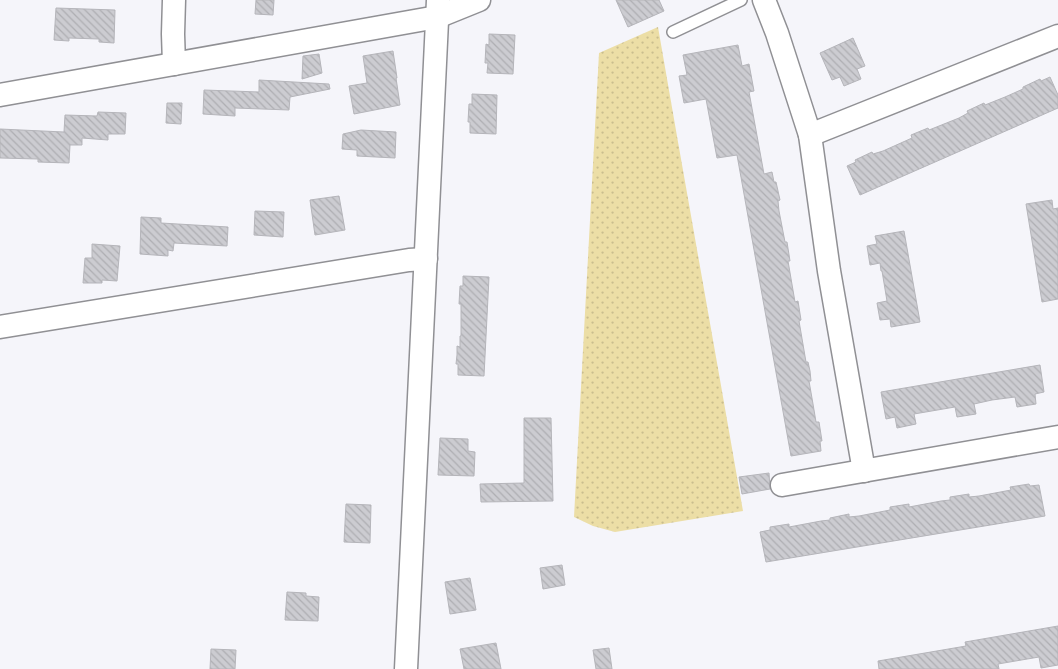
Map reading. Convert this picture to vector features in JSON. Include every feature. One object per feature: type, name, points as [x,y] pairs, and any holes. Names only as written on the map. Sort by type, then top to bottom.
[{"type":"street","points":[[174,0],[174,64]]},
{"type":"street","points":[[0,95],[174,64],[479,0]]},
{"type":"street","points":[[764,0],[777,33],[810,135],[830,271],[864,471]]},
{"type":"street","points":[[406,669],[438,8]]},
{"type":"street","points":[[810,135],[1058,36]]},
{"type":"street","points":[[0,327],[399,261],[426,259]]},
{"type":"street","points":[[782,485],[864,471],[1057,444]]},
{"type":"lane","points":[[673,32],[741,0]]},
{"type":"shaded area","points":[[658,27],[743,511],[615,532],[593,526],[574,517],[599,53]]},
{"type":"building","points":[[256,0],[274,0],[273,15],[255,14]]},
{"type":"building","points":[[616,0],[659,0],[664,11],[628,27]]},
{"type":"building","points":[[56,8],[115,10],[114,43],[99,42],[99,39],[69,38],[69,41],[54,40]]},
{"type":"building","points":[[489,34],[515,35],[513,74],[487,73],[488,63],[485,63],[486,44],[489,45]]},
{"type":"building","points":[[853,38],[865,66],[857,69],[861,79],[844,86],[840,77],[832,80],[820,53]]},
{"type":"building","points":[[738,45],[742,66],[749,64],[754,91],[749,92],[764,174],[772,172],[780,200],[778,201],[779,211],[785,242],[787,242],[790,261],[788,261],[795,302],[798,301],[801,320],[799,321],[806,362],[808,362],[810,371],[811,381],[809,381],[816,422],[819,422],[822,441],[820,441],[821,451],[791,456],[737,155],[717,158],[706,99],[684,103],[679,76],[687,75],[683,55]]},
{"type":"building","points":[[393,51],[400,105],[354,114],[349,86],[367,83],[363,56]]},
{"type":"building","points":[[319,54],[322,73],[302,79],[303,56]]},
{"type":"building","points":[[1050,77],[1058,95],[1058,108],[860,195],[847,166],[856,162],[855,160],[872,152],[873,154],[883,151],[912,138],[911,135],[959,118],[968,113],[967,111],[984,103],[985,105],[1023,89],[1023,87],[1040,79],[1041,81]]},
{"type":"building","points":[[259,80],[329,84],[330,89],[290,97],[289,110],[235,108],[235,116],[203,114],[204,90],[259,92]]},
{"type":"building","points":[[472,94],[497,95],[496,134],[470,133],[470,122],[468,122],[469,104],[472,104]]},
{"type":"building","points":[[167,103],[182,103],[181,124],[166,123]]},
{"type":"building","points":[[98,112],[126,113],[125,134],[108,134],[108,140],[82,138],[82,145],[70,145],[69,163],[38,162],[38,159],[0,158],[0,129],[64,132],[65,115],[97,116]]},
{"type":"building","points":[[361,130],[396,132],[395,158],[357,156],[357,150],[342,149],[343,134]]},
{"type":"building","points":[[339,196],[345,230],[315,235],[310,200]]},
{"type":"building","points":[[1052,200],[1053,209],[1058,208],[1058,299],[1042,302],[1026,204]]},
{"type":"building","points":[[255,211],[284,212],[283,237],[254,235]]},
{"type":"building","points":[[141,217],[161,218],[161,223],[228,227],[227,246],[174,243],[173,251],[168,250],[168,256],[140,254]]},
{"type":"building","points":[[904,231],[920,322],[891,327],[890,319],[880,320],[877,303],[887,301],[882,271],[880,263],[870,265],[867,246],[877,244],[875,236]]},
{"type":"building","points":[[92,244],[120,246],[117,281],[102,280],[102,283],[83,283],[85,258],[92,258]]},
{"type":"building","points":[[463,276],[489,277],[484,376],[458,375],[458,364],[456,364],[457,346],[460,347],[461,336],[461,304],[459,304],[460,286],[463,286]]},
{"type":"building","points":[[1040,365],[1044,392],[1035,394],[1036,404],[1017,407],[1015,397],[992,400],[974,404],[976,414],[957,417],[955,407],[914,414],[916,424],[897,428],[895,417],[886,419],[881,392]]},
{"type":"building","points":[[524,418],[551,418],[553,501],[481,502],[480,484],[524,483]]},
{"type":"building","points":[[440,438],[468,439],[468,451],[475,452],[474,476],[438,475]]},
{"type":"building","points":[[769,473],[770,489],[742,494],[739,477]]},
{"type":"building","points":[[1029,484],[1030,486],[1039,485],[1045,516],[766,562],[760,532],[770,530],[770,527],[789,524],[789,527],[830,520],[830,518],[849,514],[849,517],[859,516],[890,510],[890,507],[909,504],[909,507],[950,500],[950,497],[969,494],[969,497],[979,496],[1011,490],[1010,487]]},
{"type":"building","points":[[346,504],[371,505],[370,543],[344,542]]},
{"type":"building","points":[[562,565],[565,585],[543,589],[540,568]]},
{"type":"building","points":[[470,578],[476,610],[450,614],[445,582]]},
{"type":"building","points":[[287,592],[306,593],[306,596],[319,597],[318,621],[285,620]]},
{"type":"building","points":[[1058,626],[1058,665],[1041,668],[1039,657],[998,664],[999,669],[879,669],[878,661],[966,646],[965,642]]},
{"type":"building","points":[[496,643],[501,669],[464,669],[460,649]]},
{"type":"building","points":[[609,648],[612,669],[596,669],[593,650]]},
{"type":"building","points":[[211,649],[236,650],[235,669],[210,669]]}]
